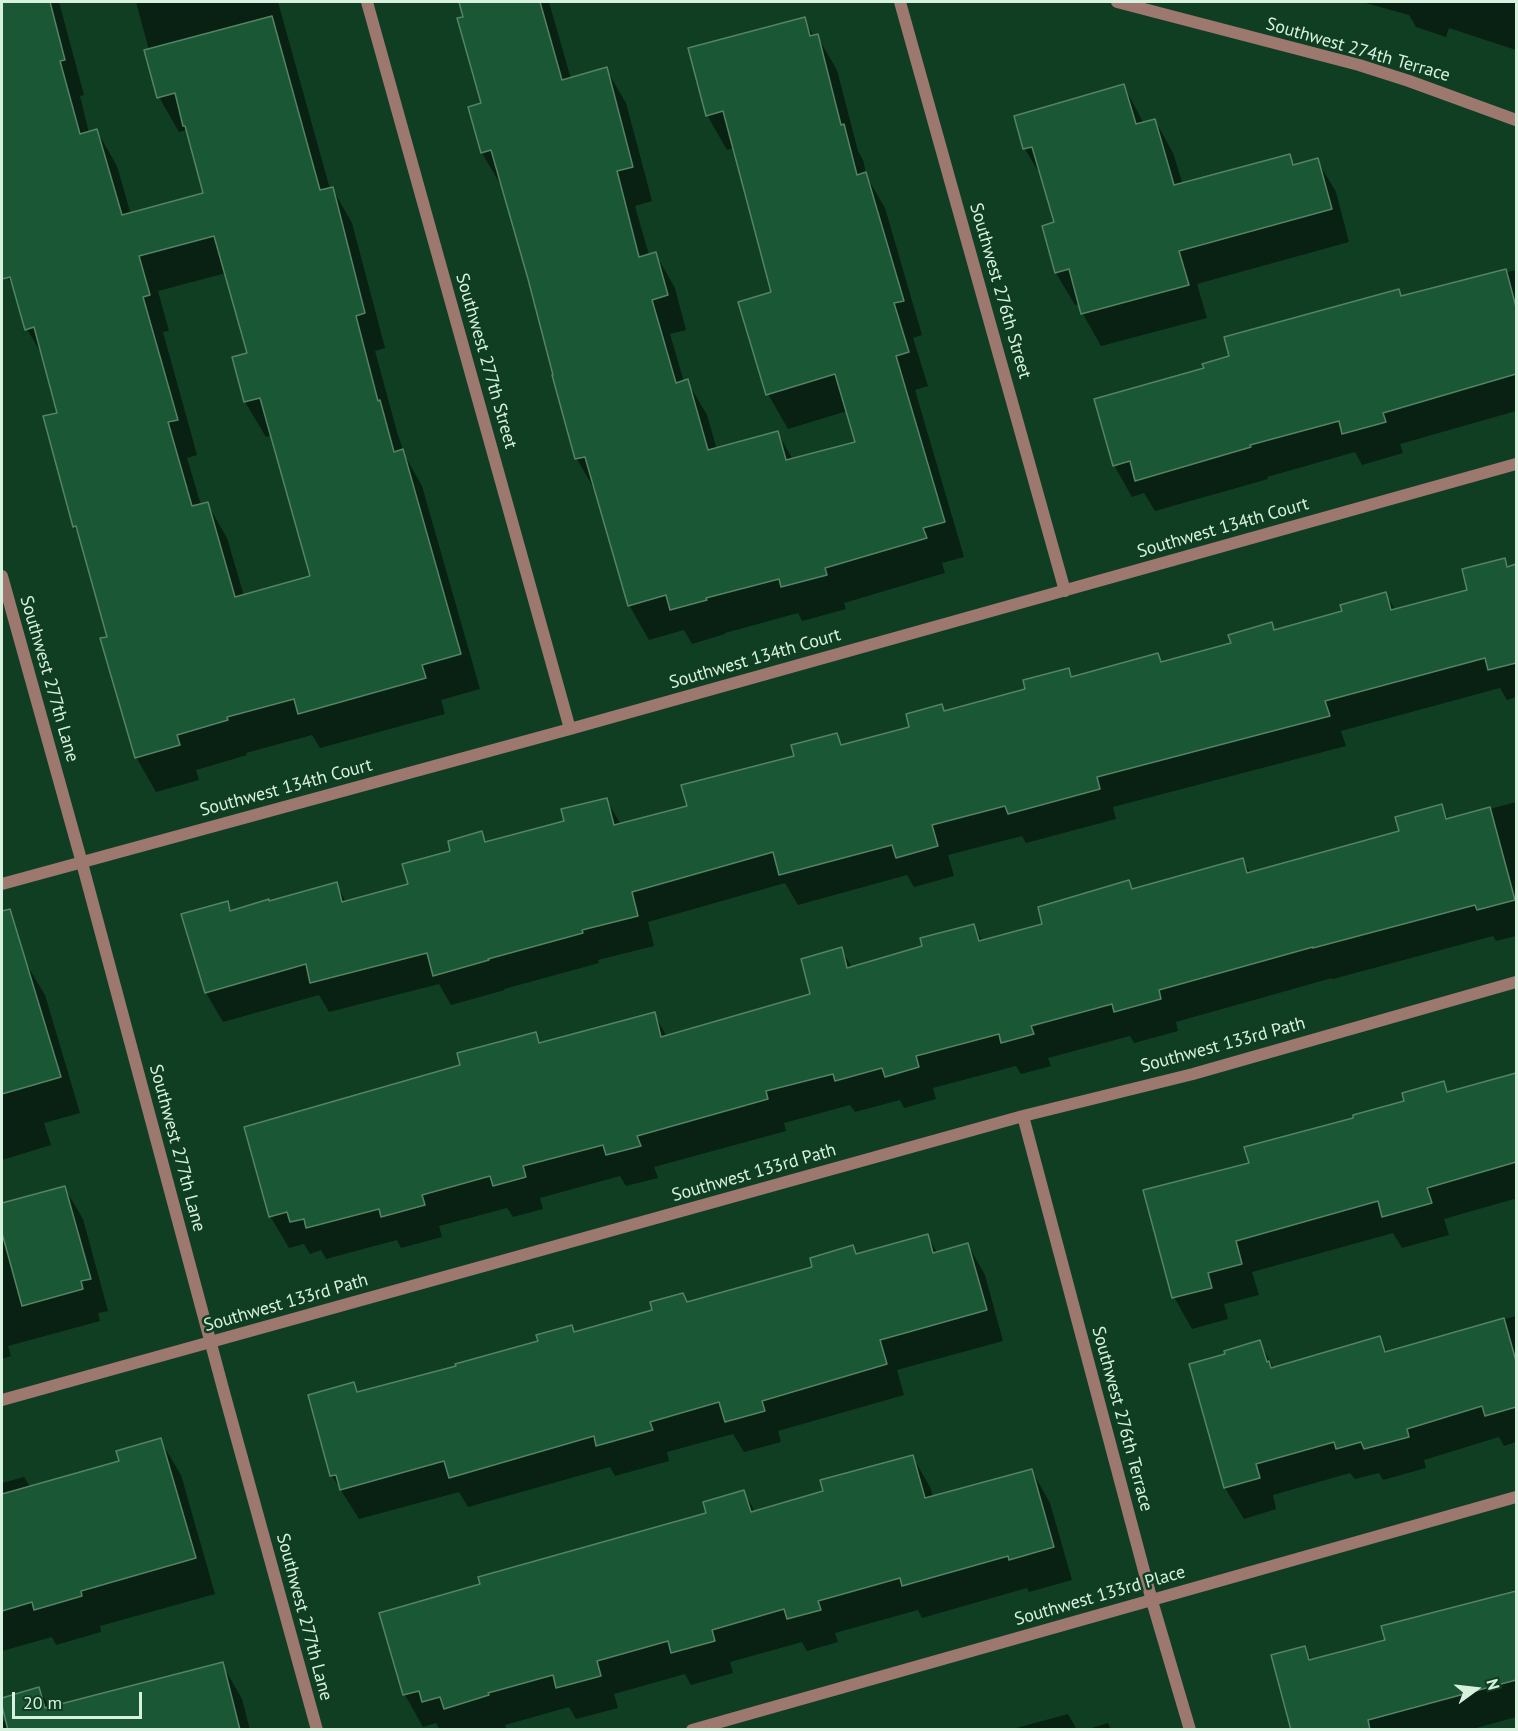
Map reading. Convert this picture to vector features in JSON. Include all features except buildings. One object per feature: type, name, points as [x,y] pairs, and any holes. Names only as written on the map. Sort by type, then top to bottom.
[{"type":"street","name":"Southwest 277th Street","points":[[367,2],[570,729]]},
{"type":"street","name":"Southwest 276th Street","points":[[900,2],[1065,591]]},
{"type":"street","name":"Southwest 274th Terrace","points":[[1117,2],[1359,65],[1516,120]]},
{"type":"street","name":"Southwest 134th Court","points":[[2,884],[570,729],[1516,464]]},
{"type":"street","name":"Southwest 277th Lane","points":[[2,576],[82,863],[316,1730]]},
{"type":"street","name":"Southwest 133rd Path","points":[[2,1400],[1023,1116],[1193,1074],[1516,982]]},
{"type":"street","name":"Southwest 276th Terrace","points":[[1023,1116],[1152,1601],[1190,1730]]},
{"type":"street","name":"Southwest 133rd Place","points":[[693,1730],[1516,1497]]}]
